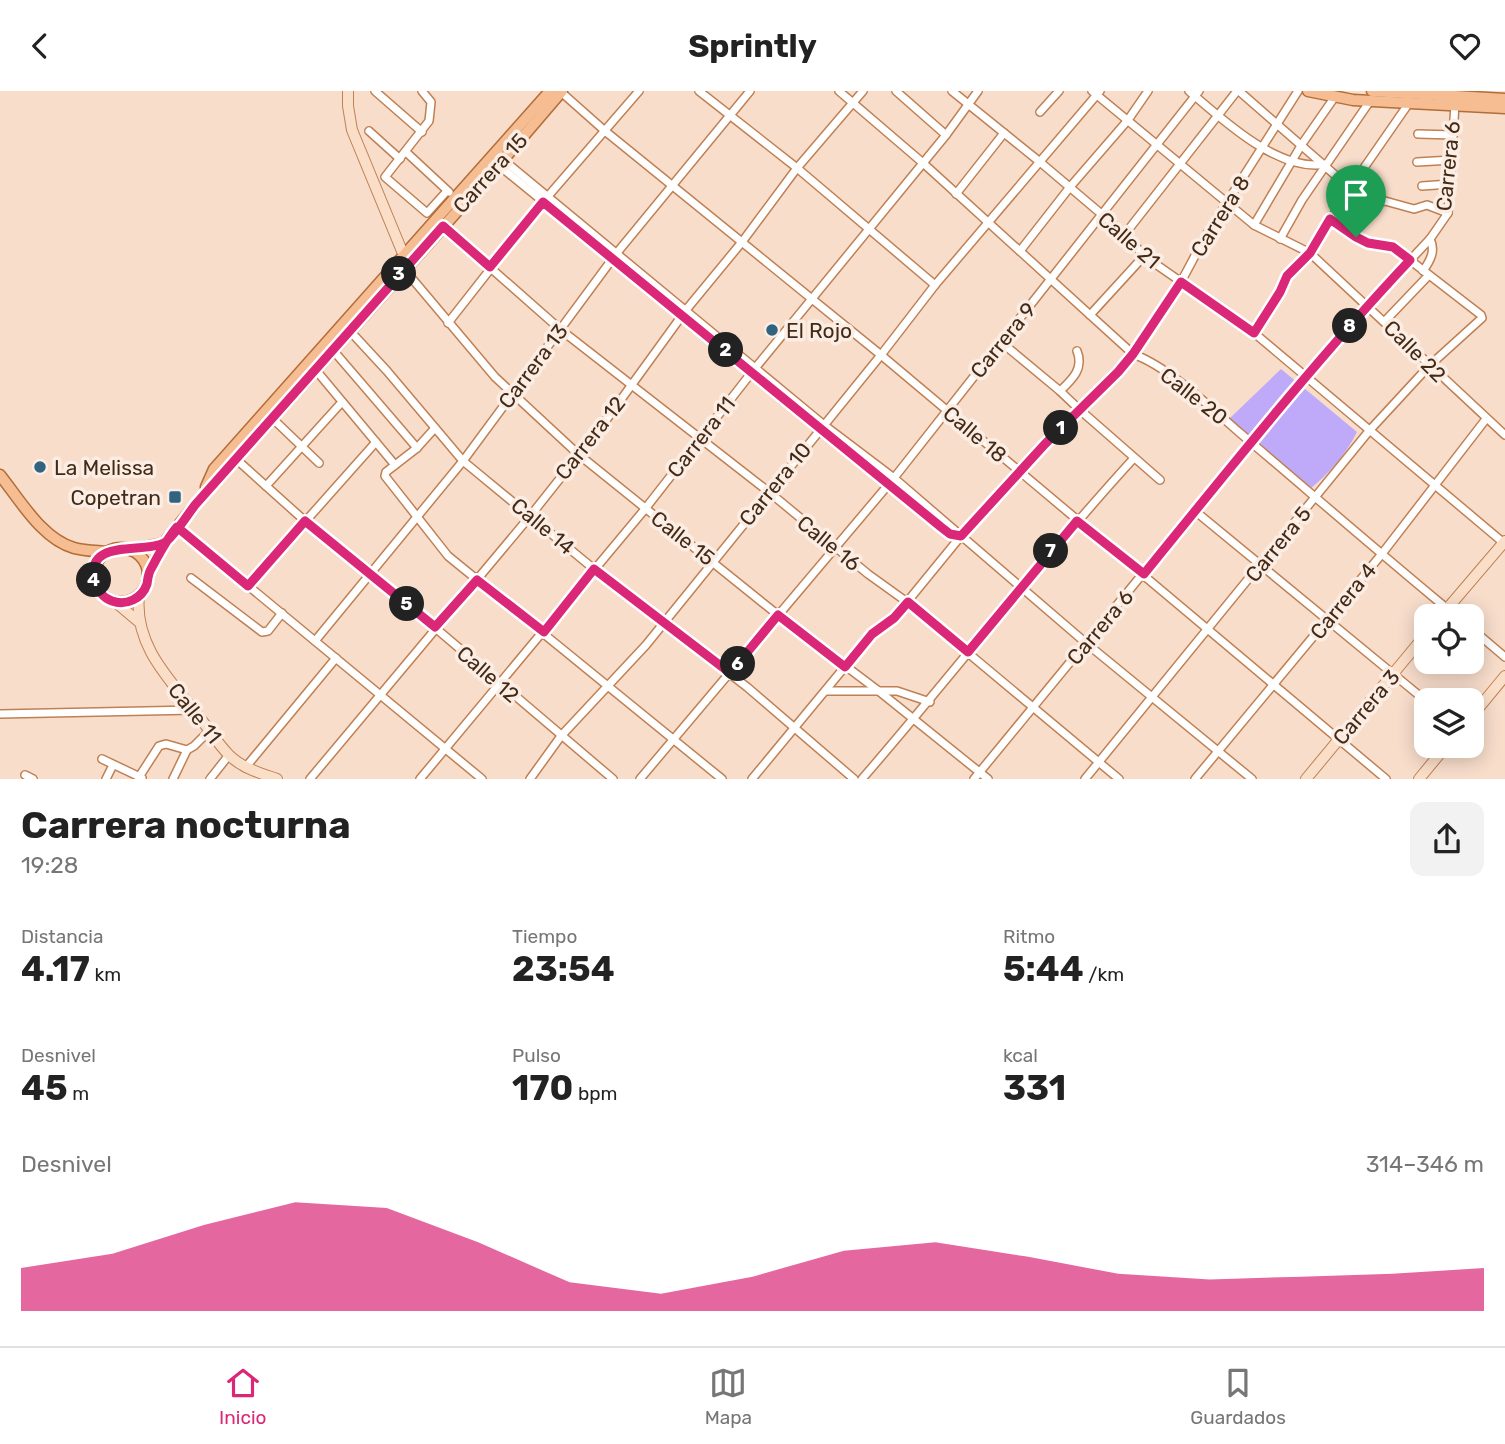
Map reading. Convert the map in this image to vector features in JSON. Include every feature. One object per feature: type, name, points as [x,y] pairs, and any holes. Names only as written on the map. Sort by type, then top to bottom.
[{"type":"main road","points":[[348,91],[352,129],[404,256]]},
{"type":"main road","name":"Carrera 15","points":[[148,574],[164,543],[195,505],[443,226],[550,91]]},
{"type":"main road","name":"Carrera 15","points":[[195,505],[214,469],[404,256],[451,194],[497,159],[561,91]]},
{"type":"main road","points":[[1308,91],[1334,98],[1422,93],[1505,109]]},
{"type":"main road","points":[[1371,96],[1409,103],[1505,99]]},
{"type":"main road","points":[[0,475],[44,528],[75,548],[89,562],[97,589],[107,599],[127,602],[139,596],[146,586],[148,574],[141,557],[130,550]]},
{"type":"main road","points":[[1451,604],[1505,542]]},
{"type":"main road","points":[[75,548],[107,552],[118,548],[130,550],[164,543]]},
{"type":"main road","points":[[94,575],[98,562],[107,552]]},
{"type":"main road","name":"Calle 11","points":[[139,596],[139,622],[157,663],[229,755],[246,768],[277,779]]},
{"type":"main road","name":"Calle 11","points":[[114,601],[139,622]]},
{"type":"main road","name":"Carrera 3","points":[[1306,779],[1414,648]]},
{"type":"main road","points":[[1484,701],[1505,676]]},
{"type":"main road","points":[[1419,779],[1436,758]]},
{"type":"street","points":[[375,91],[422,132]]},
{"type":"street","points":[[406,152],[451,194],[427,213],[385,177],[429,121],[431,102],[422,91]]},
{"type":"street","name":"Calle 18","points":[[561,91],[672,186],[881,355],[1077,521],[1144,574],[1273,687],[1386,779]]},
{"type":"street","points":[[448,323],[545,200],[639,91]]},
{"type":"street","points":[[699,91],[797,168],[935,285]]},
{"type":"street","name":"Carrera 13","points":[[315,641],[463,461],[615,257],[750,91]]},
{"type":"street","name":"Calle 20","points":[[839,91],[923,163],[1133,354],[1149,361],[1197,396],[1435,604]]},
{"type":"street","name":"Carrera 12","points":[[310,779],[531,515],[797,168],[863,91]]},
{"type":"street","points":[[895,91],[946,135]]},
{"type":"street","name":"Calle 21","points":[[952,91],[1125,234],[1144,256],[1254,333],[1505,542]]},
{"type":"street","name":"Carrera 11","points":[[420,779],[645,509],[754,370],[946,135],[978,91]]},
{"type":"street","points":[[1040,112],[1059,91]]},
{"type":"street","points":[[1020,251],[1070,187],[1128,120],[1148,91]]},
{"type":"street","points":[[1125,234],[1238,91],[1326,164],[1350,188],[1375,202],[1385,201],[1414,209],[1427,205],[1448,213]]},
{"type":"street","name":"Carrera 8","points":[[752,779],[872,634],[894,618],[1019,471],[1133,354],[1181,282],[1298,91]]},
{"type":"street","name":"Calle 22","points":[[1096,92],[1254,225],[1310,253],[1505,435]]},
{"type":"street","name":"Carrera 10","points":[[530,779],[561,736],[646,645],[935,285],[1096,92]]},
{"type":"street","points":[[1194,93],[1218,116],[1290,162],[1309,167],[1326,164]]},
{"type":"street","name":"Carrera 9","points":[[640,779],[892,481],[1052,279],[1194,93]]},
{"type":"street","points":[[1280,239],[1371,96]]},
{"type":"street","points":[[1254,225],[1301,144],[1334,98]]},
{"type":"street","name":"Carrera 6","points":[[977,776],[1251,442],[1368,305],[1430,239],[1448,213],[1455,101]]},
{"type":"street","points":[[1254,333],[1287,276],[1310,253],[1350,188],[1409,103]]},
{"type":"street","points":[[369,131],[400,159]]},
{"type":"street","points":[[956,194],[1004,133]]},
{"type":"street","points":[[1418,134],[1453,135]]},
{"type":"street","points":[[497,159],[822,427],[1022,586],[1086,643],[1252,779]]},
{"type":"street","points":[[1417,162],[1452,160]]},
{"type":"street","points":[[1422,186],[1450,184]]},
{"type":"street","points":[[1369,215],[1375,202]]},
{"type":"street","points":[[1330,219],[1368,243],[1393,247],[1425,273]]},
{"type":"street","name":"Calle 16","points":[[443,226],[561,330],[769,492],[834,547],[908,602],[1119,779]]},
{"type":"street","points":[[1385,321],[1425,273],[1433,250],[1430,239]]},
{"type":"street","points":[[1090,315],[1144,256]]},
{"type":"street","name":"Calle 15","points":[[404,269],[477,358],[578,454],[778,615],[914,719],[977,776],[988,779]]},
{"type":"street","name":"Carrera 5","points":[[1084,779],[1369,431],[1429,366],[1482,319],[1480,314],[1425,273]]},
{"type":"street","name":"Calle 14","points":[[350,331],[387,370],[463,461],[594,569],[730,673],[853,779]]},
{"type":"street","points":[[1001,342],[1160,480]]},
{"type":"street","points":[[332,349],[417,448]]},
{"type":"street","points":[[1060,391],[1075,376],[1079,367],[1080,358],[1077,351]]},
{"type":"street","points":[[315,369],[395,465]]},
{"type":"street","points":[[266,486],[342,402]]},
{"type":"street","points":[[272,418],[319,463]]},
{"type":"street","name":"Carrera 4","points":[[1195,779],[1436,487],[1486,419]]},
{"type":"street","points":[[435,428],[417,448],[384,476],[448,556],[722,779]]},
{"type":"street","points":[[248,586],[376,442]]},
{"type":"street","points":[[862,779],[930,702],[1077,521],[1134,458]]},
{"type":"street","name":"Calle 12","points":[[236,459],[305,521],[435,627],[613,779]]},
{"type":"street","points":[[1195,511],[1414,692]]},
{"type":"street","points":[[177,527],[482,779]]},
{"type":"street","points":[[191,578],[265,632],[282,613]]},
{"type":"street","points":[[1484,639],[1505,657]]},
{"type":"street","points":[[246,768],[335,658]]},
{"type":"street","points":[[826,691],[897,691],[930,702]]},
{"type":"street","points":[[0,714],[194,710]]},
{"type":"street","points":[[173,779],[187,750],[210,730]]},
{"type":"street","points":[[102,759],[141,778],[159,746],[166,744],[187,750]]},
{"type":"street","points":[[210,779],[229,755]]},
{"type":"street","points":[[106,779],[113,765]]},
{"type":"street","points":[[25,775],[33,779]]},
{"type":"shaded area","points":[[1281,369],[1357,432],[1336,464],[1309,490],[1229,419]]},
{"type":"place","name":"El Rojo","points":[[772,330]]},
{"type":"place","name":"La Melissa","points":[[40,467]]},
{"type":"place","name":"Copetran","points":[[175,497]]},
{"type":"route","points":[[1356,237],[1330,219],[1310,253],[1287,276],[1254,333],[1181,282],[1118,372],[1045,444],[961,536],[950,534],[941,527],[543,202],[490,267],[443,226],[332,349],[195,505],[177,527],[164,543],[130,550],[118,548],[107,552],[95,568],[95,582],[97,589],[107,599],[120,603],[134,600],[146,586],[148,574],[164,543],[177,527],[248,586],[305,521],[435,627],[477,580],[544,632],[594,569],[730,673],[778,615],[845,667],[872,634],[894,618],[908,602],[968,652],[1077,521],[1144,574],[1251,442],[1410,260],[1393,247],[1368,243],[1356,237]]}]
